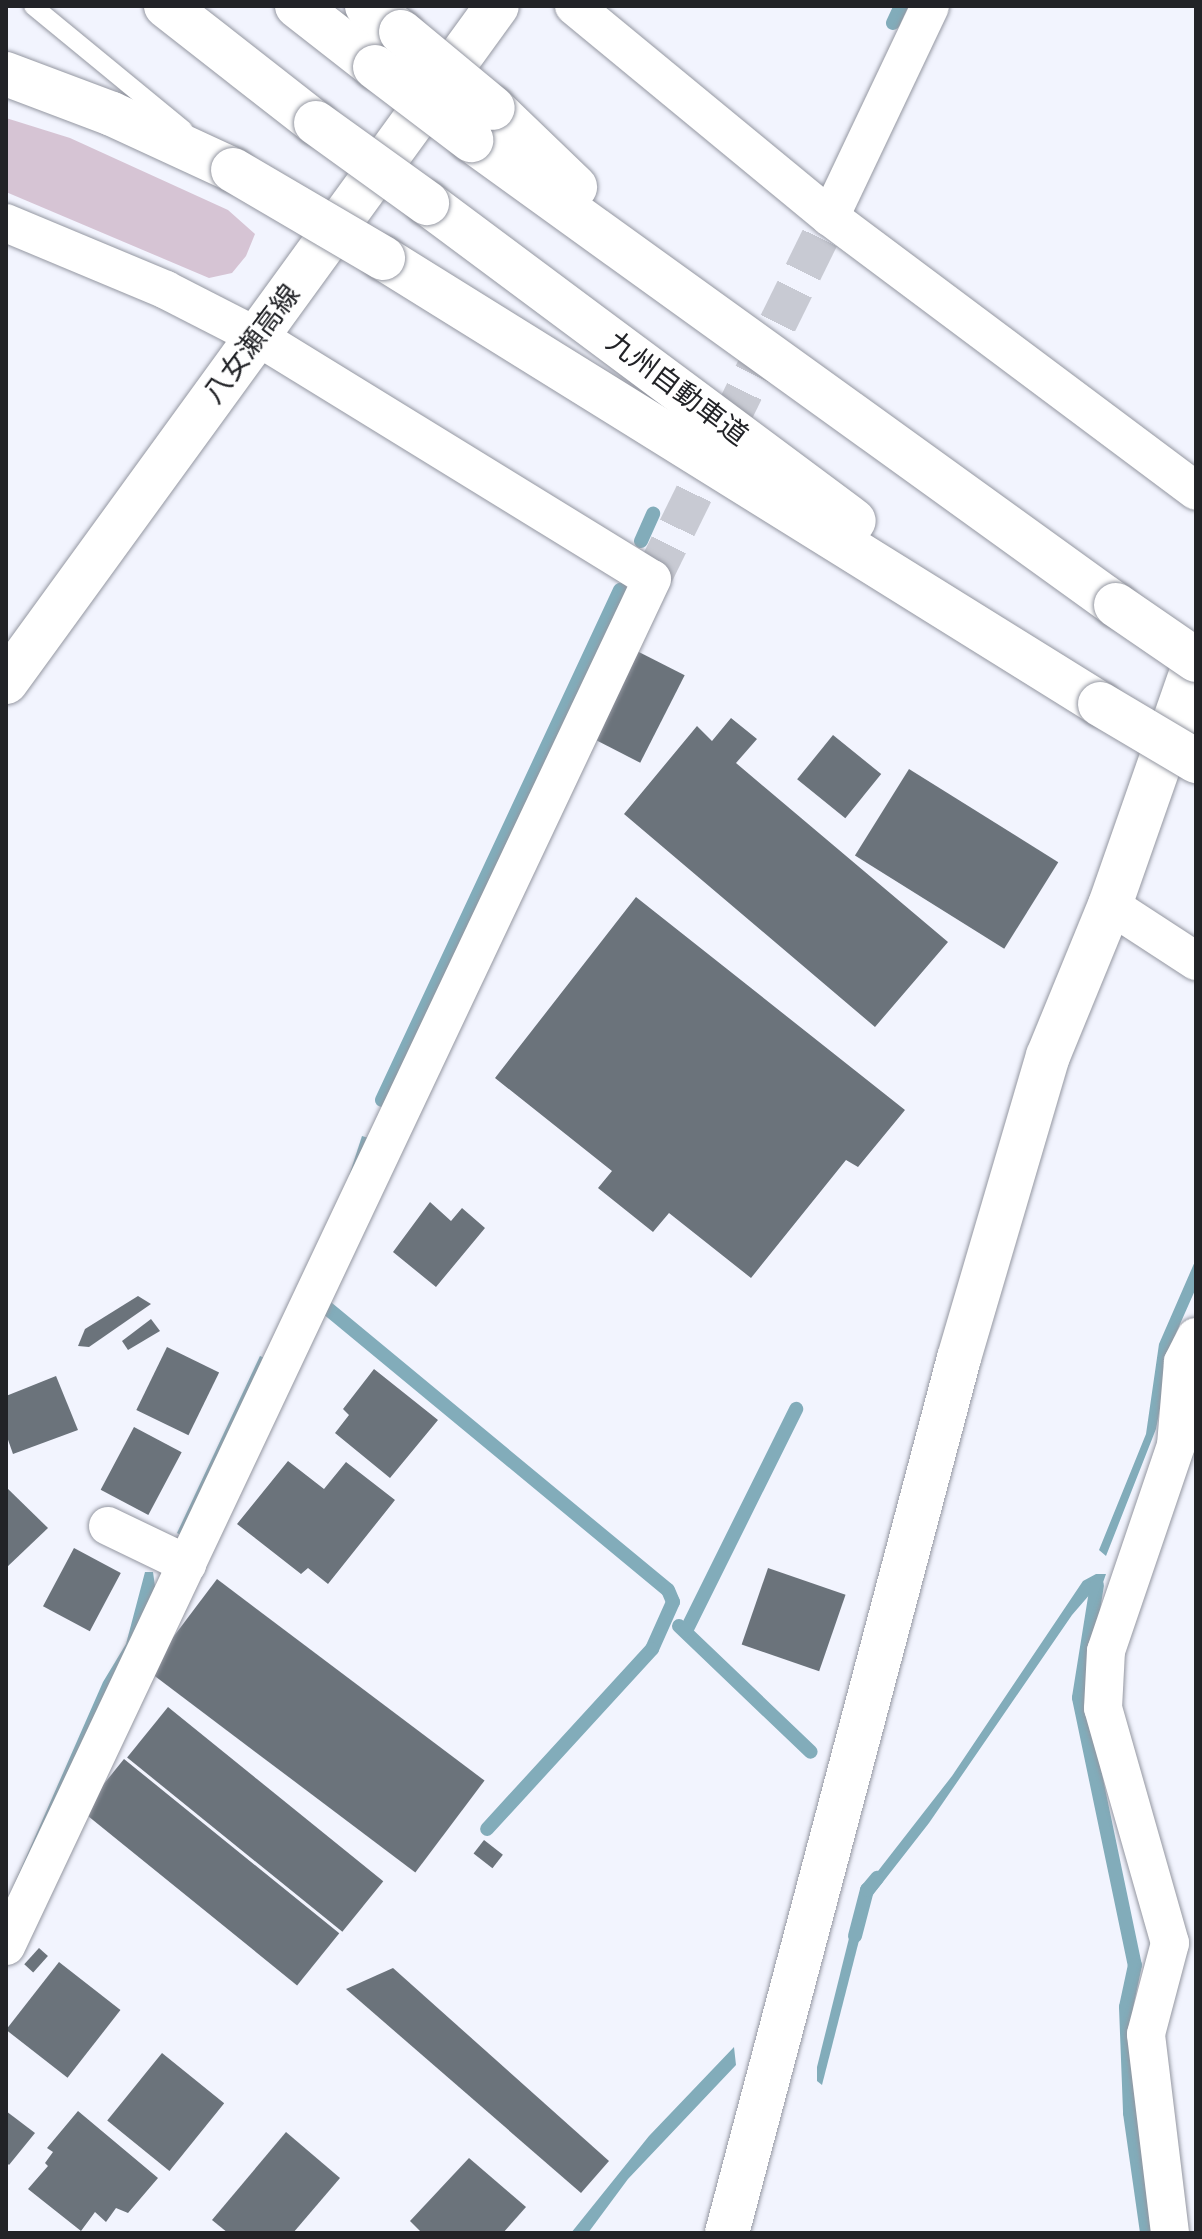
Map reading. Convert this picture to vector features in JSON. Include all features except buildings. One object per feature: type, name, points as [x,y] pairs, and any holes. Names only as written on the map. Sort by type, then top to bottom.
[{"type":"main road","name":"九州自動車道","points":[[166,6],[316,123],[1100,704],[1196,761]]},
{"type":"main road","points":[[297,6],[375,67],[482,124]]},
{"type":"main road","name":"八女瀬高線","points":[[6,682],[497,6]]},
{"type":"main road","points":[[384,19],[482,124],[690,298],[1116,605],[1196,659],[1110,905],[1048,1056],[959,1358],[727,2233]]},
{"type":"main road","points":[[6,74],[112,114],[233,170],[383,258],[1100,704]]},
{"type":"street","points":[[574,6],[830,217],[1196,491]]},
{"type":"street","points":[[830,217],[930,6]]},
{"type":"street","points":[[6,223],[166,290],[258,337],[652,579],[6,1946]]},
{"type":"street","points":[[1110,905],[1196,961]]},
{"type":"street","points":[[1170,2233],[1146,2034],[1170,1943],[1103,1708],[1106,1651],[1176,1445],[1183,1362],[1196,1337]]},
{"type":"street","points":[[108,1526],[187,1564]]},
{"type":"lane","points":[[33,6],[233,170]]},
{"type":"shaded area","points":[[6,118],[70,138],[228,210],[255,234],[246,256],[232,273],[209,278],[6,192]]},
{"type":"water","points":[[362,1136],[371,1139],[307,1336],[298,1333]]},
{"type":"water","points":[[1196,1259],[1196,1288],[1173,1340],[1156,1429],[1106,1556],[1099,1550],[1146,1434],[1159,1344]]},
{"type":"water","points":[[260,1356],[269,1360],[184,1537],[177,1533]]},
{"type":"water","points":[[145,1572],[153,1572],[156,1593],[6,1903],[103,1682],[126,1644]]},
{"type":"water","points":[[1096,1574],[1106,1574],[1099,1594],[1091,1593],[1072,1615],[929,1823],[872,1896],[864,1889],[952,1776],[1083,1581]]},
{"type":"water","points":[[855,1914],[864,1921],[822,2085],[817,2081],[817,2067]]},
{"type":"water","points":[[734,2047],[736,2065],[628,2179],[588,2233],[571,2233],[649,2136]]},
{"type":"waterway","points":[[893,23],[901,6]]},
{"type":"waterway","points":[[641,541],[653,514]]},
{"type":"waterway","points":[[382,1100],[620,590]]},
{"type":"waterway","points":[[327,1308],[668,1590],[673,1602],[652,1649],[487,1829]]},
{"type":"waterway","points":[[686,1631],[796,1409]]},
{"type":"waterway","points":[[1097,1585],[1079,1698],[1135,1965],[1126,2007],[1130,2113],[1147,2233]]},
{"type":"waterway","points":[[679,1626],[811,1752]]},
{"type":"waterway","points":[[855,1936],[867,1890],[877,1878]]},
{"type":"tunnel","points":[[652,579],[830,217]]}]
